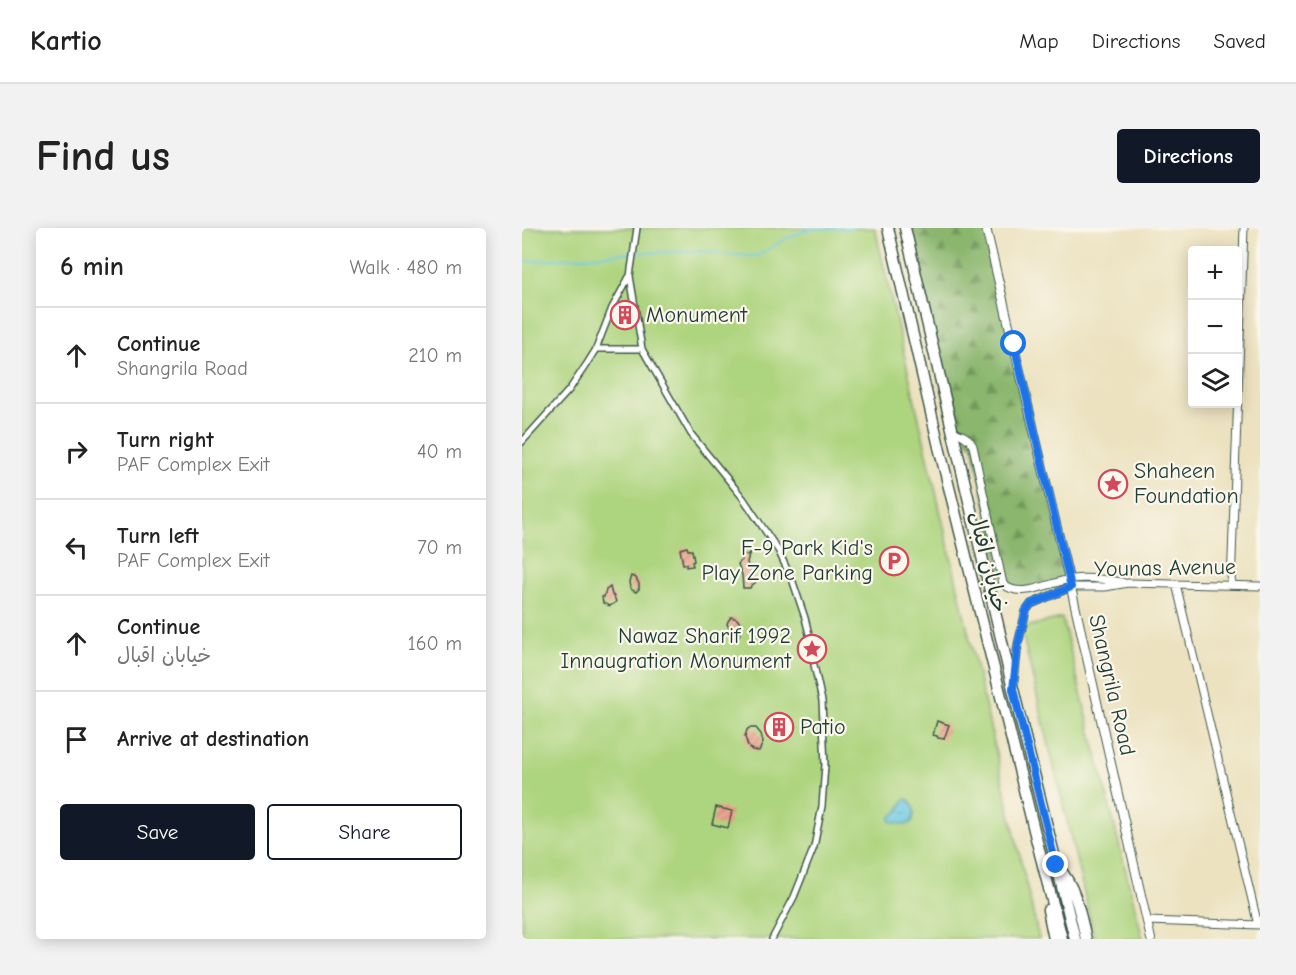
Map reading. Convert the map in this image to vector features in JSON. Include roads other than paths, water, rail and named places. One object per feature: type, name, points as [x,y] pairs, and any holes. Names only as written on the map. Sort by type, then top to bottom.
[{"type":"main road","name":"خیابان اقبال","points":[[888,228],[940,451],[1062,939]]},
{"type":"main road","name":"خیابان اقبال","points":[[905,228],[1013,689],[1075,939]]},
{"type":"main road","points":[[1056,865],[1069,881],[1076,898],[1086,939]]},
{"type":"main road","points":[[1044,868],[1042,881],[1054,939]]},
{"type":"street","name":"Shangrila Road","points":[[986,228],[1152,939]]},
{"type":"street","points":[[1231,585],[1244,228]]},
{"type":"street","points":[[522,442],[569,390],[596,349],[612,308],[630,276],[637,231]]},
{"type":"street","points":[[630,276],[642,349],[692,434],[743,498],[778,550],[793,582],[809,634]]},
{"type":"street","points":[[596,349],[642,349]]},
{"type":"street","points":[[952,431],[962,434],[973,446],[1003,584],[1008,589],[1016,590],[1070,583]]},
{"type":"street","name":"Younas Avenue","points":[[1070,583],[1103,579],[1128,583],[1260,586]]},
{"type":"street","points":[[1013,689],[1018,644],[1026,611],[1031,604],[1070,583]]},
{"type":"street","points":[[1147,921],[1259,925],[1176,584]]},
{"type":"street","points":[[772,939],[794,897],[814,847],[822,806],[825,765],[822,701],[814,665]]},
{"type":"water","points":[[905,799],[911,802],[913,807],[912,822],[906,825],[892,822],[891,817],[898,811]]},
{"type":"waterway","points":[[522,262],[629,253],[701,251],[757,256],[789,237],[810,229],[852,228]]},
{"type":"place","name":"Monument","points":[[625,315]]},
{"type":"place","name":"Shaheen Foundation","points":[[1113,484]]},
{"type":"place","name":"F-9 Park Kid's Play Zone Parking","points":[[894,561]]},
{"type":"place","name":"Nawaz Sharif 1992 Innaugration Monument","points":[[812,649]]},
{"type":"place","name":"Patio","points":[[779,727]]}]
